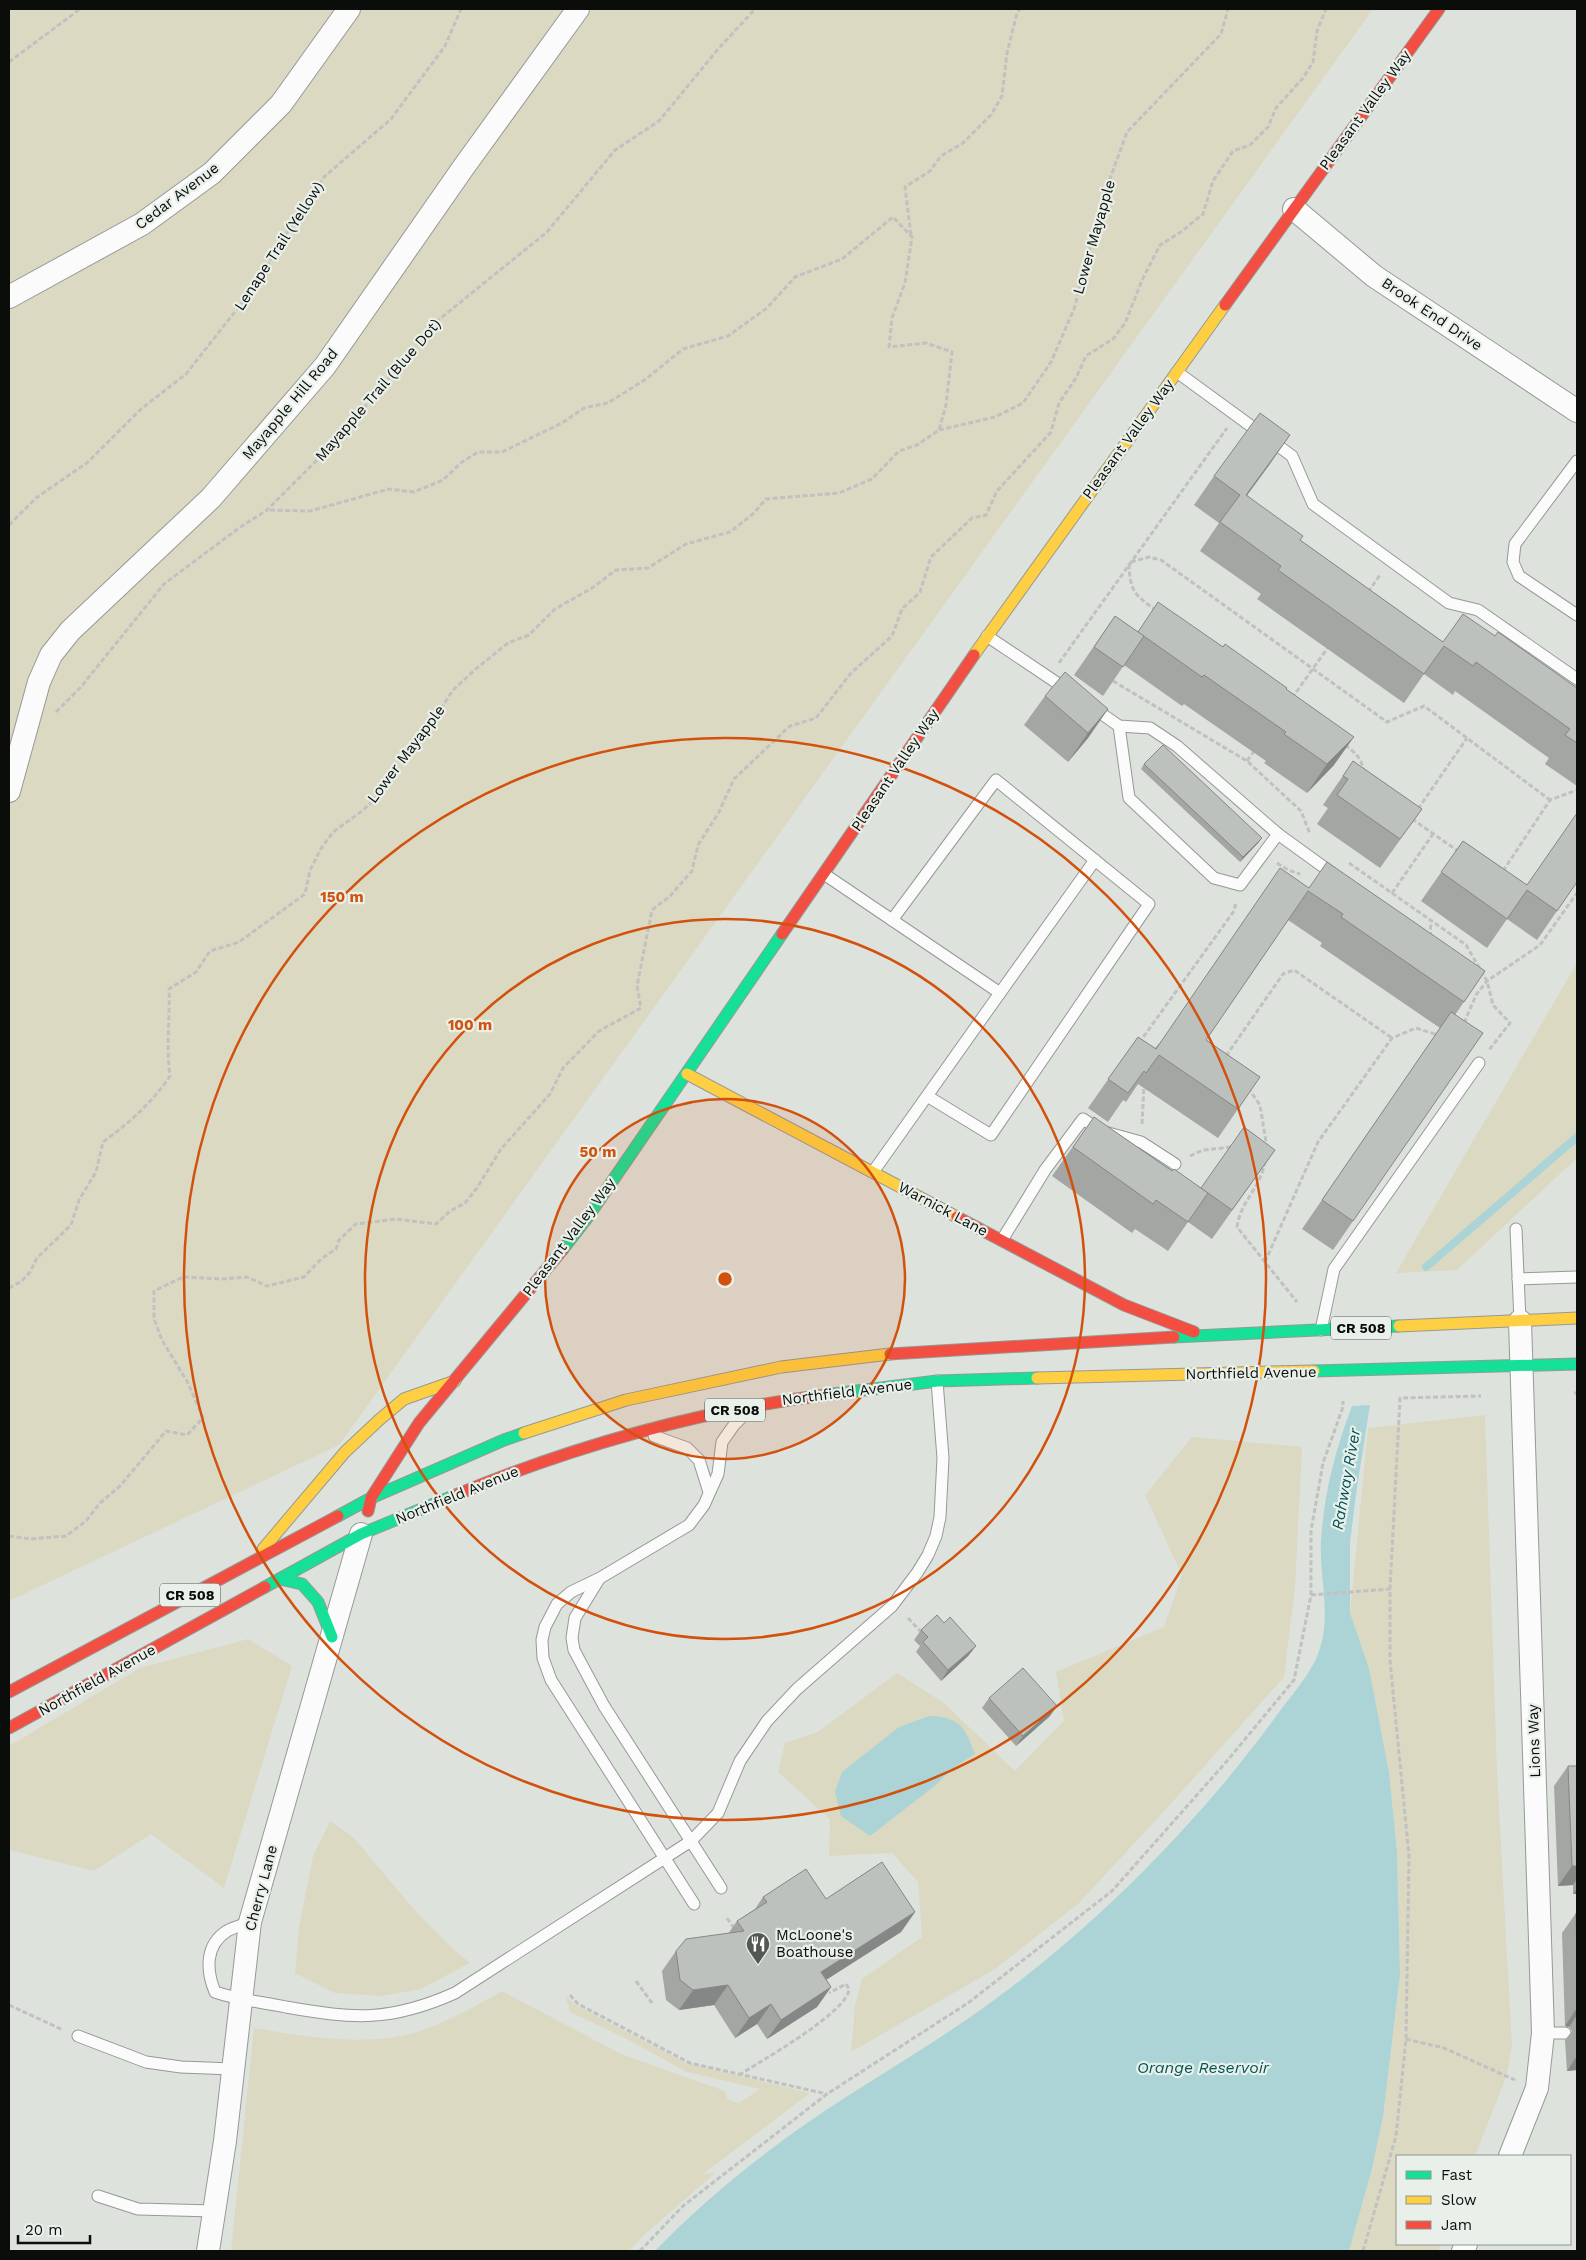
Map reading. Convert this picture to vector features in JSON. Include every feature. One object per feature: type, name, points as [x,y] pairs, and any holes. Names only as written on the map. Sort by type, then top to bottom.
[{"type":"main road","name":"Pleasant Valley Way","points":[[361,1534],[372,1498],[419,1423],[456,1381],[587,1218],[987,636],[1439,9]]},
{"type":"main road","name":"Warnick Lane","points":[[687,1074],[1124,1305],[1202,1336]]},
{"type":"main road","name":"Northfield Avenue","points":[[9,1692],[372,1498],[504,1440],[626,1400],[781,1367],[905,1352],[1031,1344],[1126,1345],[1202,1336],[1577,1318]]},
{"type":"main road","name":"Northfield Avenue","points":[[9,1728],[361,1534],[515,1471],[582,1448],[702,1416],[838,1393],[937,1381],[1128,1371],[1577,1364]]},
{"type":"main road","points":[[254,1561],[345,1452],[379,1420],[404,1399],[456,1381]]},
{"type":"main road","points":[[280,1579],[302,1584],[308,1590],[318,1602],[332,1637]]},
{"type":"street","name":"Cedar Avenue","points":[[9,297],[142,224],[212,172],[281,104],[349,9]]},
{"type":"street","name":"Mayapple Hill Road","points":[[9,791],[30,710],[51,656],[70,631],[211,498],[325,366],[463,168],[578,9]]},
{"type":"street","name":"Brook End Drive","points":[[1294,208],[1374,276],[1577,411]]},
{"type":"street","name":"Lions Way","points":[[1510,2155],[1538,2088],[1543,2033],[1520,1320]]},
{"type":"street","name":"Cherry Lane","points":[[208,2251],[225,2141],[250,1922],[361,1534]]},
{"type":"lane","points":[[1176,372],[1292,456],[1313,504],[1450,603],[1478,610],[1577,679]]},
{"type":"lane","points":[[1577,462],[1515,544],[1513,562],[1519,576],[1577,616]]},
{"type":"lane","points":[[987,636],[1119,726],[1150,728],[1177,746],[1278,834],[1347,884]]},
{"type":"lane","points":[[1119,726],[1129,798],[1214,878],[1240,885],[1278,834]]},
{"type":"lane","points":[[892,920],[996,780],[1148,904],[991,1135],[927,1096]]},
{"type":"lane","points":[[873,1172],[1095,860]]},
{"type":"lane","points":[[824,874],[1000,993]]},
{"type":"lane","points":[[1321,1330],[1334,1269],[1478,1063]]},
{"type":"lane","points":[[1002,1240],[1046,1170],[1083,1119],[1101,1131],[1141,1142],[1175,1164]]},
{"type":"lane","points":[[1516,1229],[1520,1320]]},
{"type":"lane","points":[[1518,1279],[1577,1277]]},
{"type":"lane","points":[[250,1922],[227,1931],[212,1946],[208,1976],[215,1992],[240,2000],[337,2016],[363,2017],[414,2009],[455,1993],[691,1841],[718,1813],[740,1762],[767,1721],[797,1690],[892,1606],[928,1555],[936,1536],[940,1517],[944,1458],[937,1381]]},
{"type":"lane","points":[[694,1904],[551,1680],[543,1658],[542,1640],[545,1627],[557,1604],[570,1592],[600,1578],[689,1525],[697,1517],[718,1474],[722,1442],[734,1425],[754,1406]]},
{"type":"lane","points":[[582,1448],[655,1435],[687,1448],[699,1460],[709,1492]]},
{"type":"lane","points":[[600,1578],[575,1618],[572,1638],[574,1650],[604,1706],[721,1888]]},
{"type":"lane","points":[[1543,2033],[1565,2033]]},
{"type":"lane","points":[[78,2036],[146,2062],[180,2067],[232,2068]]},
{"type":"lane","points":[[98,2196],[138,2209],[214,2212]]},
{"type":"path","points":[[9,62],[80,9]]},
{"type":"path","name":"Lenape Trail (Yellow)","points":[[9,525],[36,498],[88,462],[141,409],[186,374],[256,285],[282,240],[324,177],[392,119],[445,46],[460,9]]},
{"type":"path","name":"Mayapple Trail (Blue Dot)","points":[[30,710],[52,716],[80,688],[164,584],[239,528],[267,510],[337,440],[436,322],[547,232],[615,150],[659,121],[719,48],[755,9]]},
{"type":"path","points":[[939,430],[946,405],[952,352],[926,343],[889,347],[892,318],[905,283],[912,237],[905,187],[930,171],[941,156],[963,143],[991,115],[1002,96],[1007,53],[1017,13],[1020,9]]},
{"type":"path","name":"Lower Mayapple","points":[[9,1288],[22,1281],[30,1272],[37,1258],[71,1225],[79,1200],[96,1172],[103,1142],[123,1127],[156,1097],[170,1076],[167,1051],[170,1023],[169,989],[196,972],[210,951],[239,942],[305,894],[310,870],[322,847],[333,832],[362,811],[381,793],[393,769],[440,710],[452,690],[508,644],[529,635],[555,609],[592,588],[616,570],[648,568],[686,544],[730,532],[753,514],[766,499],[839,493],[872,479],[899,451],[917,445],[939,430],[995,417],[1023,403],[1051,362],[1074,309],[1103,198],[1126,132],[1221,34],[1228,9]]},
{"type":"path","points":[[9,1536],[30,1539],[66,1536],[86,1521],[100,1503],[120,1486],[166,1430],[187,1435],[204,1418],[188,1383],[162,1340],[154,1319],[154,1291],[183,1277],[223,1280],[247,1277],[267,1286],[304,1276],[321,1259],[336,1249],[339,1240],[356,1224],[396,1219],[436,1224],[450,1211],[465,1203],[477,1188],[501,1149],[550,1094],[563,1068],[599,1031],[641,1008],[637,986],[652,910],[670,896],[692,871],[698,845],[719,812],[734,779],[790,726],[816,718],[851,674],[892,636],[902,609],[920,592],[931,557],[972,518],[986,515],[997,491],[1051,432],[1059,404],[1076,378],[1086,356],[1113,339],[1125,323],[1143,278],[1160,245],[1181,232],[1203,214],[1213,181],[1233,151],[1250,145],[1268,127],[1276,108],[1303,78],[1313,62],[1317,31],[1326,9]]},
{"type":"path","points":[[267,510],[310,511],[389,489],[414,492],[443,480],[462,462],[478,452],[502,452],[562,423],[584,408],[608,403],[646,379],[683,349],[728,336],[767,308],[795,277],[842,259],[894,218],[912,237]]},
{"type":"path","points":[[1048,678],[1236,415]]},
{"type":"path","points":[[1130,563],[1149,557],[1161,560],[1387,722],[1424,706],[1550,800]]},
{"type":"path","points":[[1363,599],[1391,560]]},
{"type":"path","points":[[1130,563],[1130,583],[1135,595],[1159,612]]},
{"type":"path","points":[[1288,704],[1330,646]]},
{"type":"path","points":[[1417,810],[1468,738]]},
{"type":"path","points":[[1340,741],[1355,752],[1363,765],[1365,779]]},
{"type":"path","points":[[1247,761],[1258,747]]},
{"type":"path","points":[[1498,880],[1550,800],[1577,790]]},
{"type":"path","points":[[1411,818],[1466,857]]},
{"type":"path","points":[[1392,893],[1433,834]]},
{"type":"path","points":[[1264,854],[1288,870],[1306,875]]},
{"type":"path","points":[[1139,1046],[1140,1040],[1234,911],[1240,885]]},
{"type":"path","points":[[1460,1031],[1476,995],[1487,981],[1540,945],[1577,893]]},
{"type":"path","points":[[1429,945],[1431,920]]},
{"type":"path","points":[[1230,1062],[1226,1055],[1282,974],[1294,970],[1392,1038]]},
{"type":"path","points":[[1265,1262],[1318,1142],[1392,1038],[1416,1028],[1440,1036]]},
{"type":"path","points":[[1141,1142],[1144,1083]]},
{"type":"path","points":[[1245,1084],[1260,1105],[1267,1150],[1259,1150]]},
{"type":"path","points":[[1175,1164],[1203,1150],[1235,1147]]},
{"type":"path","points":[[1266,1158],[1263,1174],[1239,1213],[1237,1227],[1297,1302]]},
{"type":"path","points":[[1363,2251],[1396,2136],[1406,2039],[1409,1856],[1390,1661],[1390,1589],[1400,1398],[1481,1396]]},
{"type":"path","points":[[640,2251],[683,2206],[827,2094],[968,2003],[1112,1891],[1294,1680],[1311,1595],[1311,1531],[1323,1462],[1343,1406],[1343,1401]]},
{"type":"path","points":[[1311,1595],[1390,1589]]},
{"type":"path","points":[[908,1618],[922,1633]]},
{"type":"path","points":[[727,1918],[736,1932]]},
{"type":"path","points":[[636,1981],[652,2004]]},
{"type":"path","points":[[739,2075],[833,2014],[849,1996],[850,1989],[846,1984],[829,1993]]},
{"type":"path","points":[[570,1996],[578,2004],[690,2063],[827,2094]]},
{"type":"path","points":[[9,2005],[78,2036]]},
{"type":"path","points":[[1406,2039],[1444,2048],[1538,2088]]},
{"type":"shaded area","points":[[9,9],[1373,9],[339,1445],[9,1601]]},
{"type":"shaded area","points":[[1577,963],[1577,1158],[1457,1270],[1396,1273]]},
{"type":"shaded area","points":[[1485,1415],[1497,1771],[1512,2047],[1506,2077],[1475,2155],[1396,2155],[1396,2245],[1441,2245],[1438,2251],[1349,2251],[1372,2169],[1383,2117],[1400,1975],[1397,1852],[1389,1772],[1369,1668],[1350,1613],[1368,1428]]},
{"type":"shaded area","points":[[1192,1437],[1302,1447],[1295,1587],[1284,1677],[1079,1903],[995,1969],[851,2052],[855,2006],[862,1979],[922,1937],[918,1882],[892,1853],[829,1856],[830,1819],[778,1772],[785,1743],[818,1732],[897,1673],[944,1703],[1015,1771],[1064,1721],[1056,1672],[1164,1627],[1182,1575],[1145,1495]]},
{"type":"shaded area","points":[[248,1639],[292,1666],[224,1888],[151,1834],[94,1871],[9,1850],[9,1746],[140,1668]]},
{"type":"shaded area","points":[[330,1821],[353,1837],[417,1913],[470,1963],[421,1989],[381,1996],[335,1993],[295,1973],[299,1927],[313,1856]]},
{"type":"shaded area","points":[[502,1991],[621,2054],[725,2091],[728,2100],[739,2103],[760,2089],[687,2072],[625,2038],[570,2012],[566,1997],[579,2007],[686,2063],[810,2093],[703,2174],[715,2173],[645,2234],[629,2251],[231,2251],[254,2028],[295,2035],[339,2039],[382,2039],[423,2030],[444,2022]]},
{"type":"water","name":"Orange Reservoir","points":[[1370,1405],[1350,1543],[1350,1613],[1369,1668],[1389,1772],[1397,1852],[1400,1975],[1383,2117],[1372,2169],[1349,2251],[655,2251],[729,2182],[789,2136],[966,2020],[1038,1966],[1106,1908],[1200,1811],[1229,1777],[1304,1679],[1315,1661],[1321,1646],[1325,1616],[1321,1541],[1328,1489],[1340,1439],[1352,1406]]},
{"type":"water","points":[[929,1716],[955,1721],[960,1725],[968,1737],[975,1754],[956,1766],[932,1788],[870,1836],[841,1816],[835,1792],[842,1772],[899,1727]]},
{"type":"building","points":[[1260,413],[1290,435],[1246,495],[1303,536],[1300,540],[1443,642],[1463,614],[1495,636],[1498,632],[1577,688],[1577,743],[1565,735],[1570,729],[1476,662],[1473,666],[1444,646],[1424,674],[1278,570],[1281,566],[1220,522],[1240,495],[1214,476]]},
{"type":"building","points":[[1158,602],[1223,647],[1225,644],[1354,737],[1327,764],[1284,734],[1286,732],[1138,632]]},
{"type":"building","points":[[1115,616],[1144,636],[1123,667],[1094,647]]},
{"type":"building","points":[[1065,672],[1108,709],[1088,733],[1045,696]]},
{"type":"building","points":[[1163,745],[1262,838],[1243,857],[1144,764]]},
{"type":"building","points":[[1353,761],[1422,809],[1400,839],[1337,795],[1348,779],[1343,776]]},
{"type":"building","points":[[1577,813],[1577,882],[1557,911],[1527,890],[1507,919],[1441,872],[1463,841],[1527,885]]},
{"type":"building","points":[[1327,862],[1485,971],[1464,1002],[1341,917],[1343,914],[1308,891],[1206,1040],[1260,1077],[1238,1109],[1159,1055],[1146,1073],[1144,1071],[1128,1093],[1108,1079],[1138,1037],[1156,1049],[1280,868],[1309,888]]},
{"type":"building","points":[[1451,1012],[1483,1033],[1353,1221],[1322,1200]]},
{"type":"building","points":[[1094,1117],[1172,1171],[1174,1169],[1208,1193],[1188,1222],[1156,1200],[1153,1204],[1073,1147]]},
{"type":"building","points":[[1244,1127],[1275,1150],[1232,1210],[1201,1188]]},
{"type":"building","points":[[937,1615],[944,1623],[950,1617],[976,1646],[948,1670],[923,1642],[928,1637],[921,1630]]},
{"type":"building","points":[[1023,1668],[1057,1706],[1023,1736],[989,1698]]},
{"type":"building","points":[[1568,1766],[1577,1766],[1577,1866],[1572,1866]]},
{"type":"building","name":"McLoone's Boathouse","points":[[882,1862],[915,1912],[821,1972],[831,1987],[781,2020],[771,2004],[749,2018],[728,1985],[693,1990],[680,1980],[676,1951],[686,1939],[744,1931],[737,1921],[767,1902],[763,1897],[806,1869],[826,1899]]},
{"type":"building","points":[[1576,1913],[1577,1913],[1577,1958]]},
{"type":"waterway","name":"Rahway River","points":[[1426,1267],[1577,1137]]},
{"type":"traffic: fast","points":[[563,1249],[587,1218],[782,934]]},
{"type":"traffic: fast","points":[[1174,1337],[1399,1326]]},
{"type":"traffic: fast","points":[[1314,1371],[1577,1364]]},
{"type":"traffic: fast","points":[[825,1395],[937,1381],[1037,1378]]},
{"type":"traffic: fast","points":[[338,1516],[371,1498],[524,1433]]},
{"type":"traffic: fast","points":[[265,1587],[361,1534],[458,1494]]},
{"type":"traffic: fast","points":[[280,1579],[302,1584],[318,1602],[332,1637]]},
{"type":"traffic: slow","points":[[974,655],[1225,305]]},
{"type":"traffic: slow","points":[[687,1074],[957,1217]]},
{"type":"traffic: slow","points":[[1399,1326],[1577,1318]]},
{"type":"traffic: slow","points":[[524,1433],[626,1400],[781,1367],[890,1354]]},
{"type":"traffic: slow","points":[[1037,1378],[1314,1371]]},
{"type":"traffic: slow","points":[[263,1549],[345,1452],[379,1420],[404,1399],[455,1381]]},
{"type":"traffic: jam","points":[[1225,305],[1439,9]]},
{"type":"traffic: jam","points":[[782,934],[974,655]]},
{"type":"traffic: jam","points":[[957,1217],[1124,1305],[1194,1332]]},
{"type":"traffic: jam","points":[[368,1511],[371,1498],[419,1423],[563,1249]]},
{"type":"traffic: jam","points":[[890,1354],[1174,1337]]},
{"type":"traffic: jam","points":[[458,1494],[547,1461],[638,1432],[731,1410],[825,1395]]},
{"type":"traffic: jam","points":[[9,1692],[338,1516]]},
{"type":"traffic: jam","points":[[9,1728],[265,1587]]},
{"type":"place","name":"McLoone's Boathouse","points":[[758,1965]]}]
